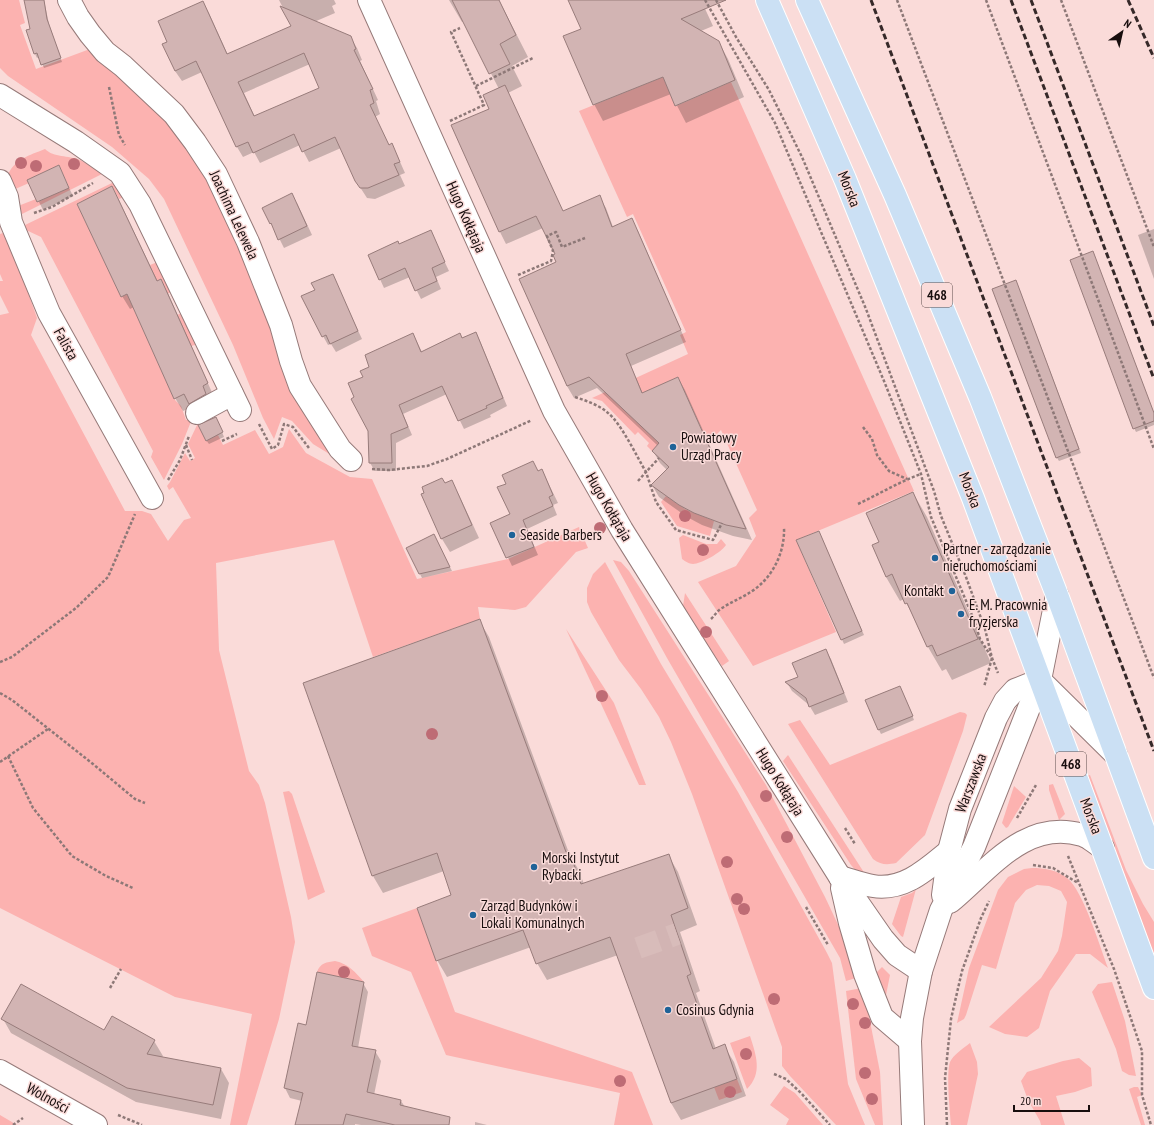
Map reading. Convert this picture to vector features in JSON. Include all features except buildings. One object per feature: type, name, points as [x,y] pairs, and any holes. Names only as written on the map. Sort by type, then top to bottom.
[{"type":"main road","name":"Morska","points":[[767,0],[848,186],[973,498],[1154,988]]},
{"type":"main road","name":"468","points":[[807,0],[904,217],[980,397],[1057,595],[1154,858]]},
{"type":"street","name":"Joachima Lelewela","points":[[69,0],[82,23],[105,52],[124,66],[174,114],[216,174],[251,249],[281,325],[290,361],[300,386],[340,449],[350,460]]},
{"type":"street","name":"Hugo Kołłątaja","points":[[369,0],[554,411],[622,530],[840,877],[883,939],[897,955],[921,971]]},
{"type":"street","points":[[0,95],[76,142],[120,174],[140,204],[236,402],[197,413]]},
{"type":"street","name":"Falista","points":[[0,181],[6,197],[11,222],[49,313],[152,498]]},
{"type":"street","name":"Warszawska","points":[[913,1125],[910,1040],[912,1018],[921,971],[941,910],[974,846],[1040,680],[1057,595]]},
{"type":"street","points":[[1040,680],[1116,755]]},
{"type":"street","name":"Warszawska","points":[[941,910],[949,851],[960,809],[996,718],[1005,701],[1015,690],[1040,680]]},
{"type":"street","points":[[941,910],[969,886],[996,859],[1011,848],[1036,836],[1057,831],[1083,836],[1103,848]]},
{"type":"street","points":[[910,1040],[882,1017],[863,967],[850,923],[840,877],[874,886],[891,886],[902,884],[917,876],[949,851]]},
{"type":"street","name":"Wolności","points":[[0,1071],[96,1125]]},
{"type":"path","points":[[706,0],[775,123],[830,250],[922,474],[931,517],[974,620],[980,639],[992,658]]},
{"type":"path","points":[[716,0],[736,38],[770,90],[802,157],[866,309],[934,491],[941,516],[985,629],[992,658],[982,694]]},
{"type":"path","points":[[897,0],[1154,678]]},
{"type":"path","points":[[986,0],[1154,449]]},
{"type":"path","points":[[1061,0],[1154,247]]},
{"type":"path","points":[[444,124],[484,105],[451,32],[460,28]]},
{"type":"path","points":[[476,86],[534,58]]},
{"type":"path","points":[[108,82],[119,135],[126,148]]},
{"type":"path","points":[[518,275],[551,261],[554,251],[547,236],[556,232],[562,247],[585,238]]},
{"type":"path","points":[[571,396],[590,402],[609,413],[618,424],[646,472],[656,502],[676,530],[713,540],[722,523]]},
{"type":"path","points":[[350,460],[361,467],[373,470],[428,466],[447,459],[529,421]]},
{"type":"path","points":[[259,423],[272,449],[278,445],[284,424],[293,427],[309,448],[315,452]]},
{"type":"path","points":[[864,427],[872,440],[877,454],[889,471],[907,479]]},
{"type":"path","points":[[186,445],[192,460]]},
{"type":"path","points":[[638,481],[659,458]]},
{"type":"path","points":[[858,504],[907,479],[922,474]]},
{"type":"path","points":[[0,662],[12,657],[76,608],[108,577],[140,504],[152,498]]},
{"type":"path","points":[[711,619],[721,608],[756,588],[774,569],[781,554],[785,540],[784,527]]},
{"type":"path","points":[[0,693],[12,700],[135,799],[145,803]]},
{"type":"path","points":[[0,762],[48,729]]},
{"type":"path","points":[[8,756],[33,808],[72,856],[106,876],[134,888]]},
{"type":"path","points":[[845,828],[855,844]]},
{"type":"path","points":[[1068,856],[1114,969],[1142,1051],[1142,1095],[1151,1125]]},
{"type":"path","points":[[1031,865],[1038,864],[1053,868],[1078,883]]},
{"type":"path","points":[[947,1125],[945,1078],[950,1019],[962,971],[981,918],[991,897]]},
{"type":"path","points":[[806,907],[828,945]]},
{"type":"path","points":[[110,988],[121,969]]},
{"type":"path","points":[[774,1074],[786,1079],[830,1125]]},
{"type":"path","points":[[14,1125],[23,1118]]},
{"type":"shaded area","points":[[0,0],[19,0],[25,23],[20,25],[36,69],[90,49],[141,95],[173,129],[210,184],[280,345],[331,455],[313,444],[292,421],[282,417],[274,439],[263,418],[233,345],[164,199],[149,179],[112,147],[8,76],[0,68]]},
{"type":"shaded area","points":[[663,77],[676,106],[731,82],[914,491],[796,540],[836,632],[753,666],[698,582],[736,566],[756,536],[749,518],[757,510],[721,430],[708,443],[678,377],[618,404],[660,444],[652,451],[647,446],[649,443],[638,432],[635,435],[602,401],[592,398],[688,354],[680,335],[686,332],[633,214],[627,217],[579,111]]},
{"type":"shaded area","points":[[45,149],[53,154],[80,160],[102,174],[22,214],[18,206],[36,199],[38,202],[69,187],[59,165],[27,180],[29,183],[13,190],[8,174],[11,169],[15,164],[24,158]]},
{"type":"shaded area","points":[[112,183],[118,187],[124,197],[119,199],[112,186],[77,204],[121,297],[127,294],[174,399],[181,406],[186,420],[192,419],[182,444],[164,480],[151,457],[153,451],[41,237],[26,230],[25,225]]},
{"type":"shaded area","points":[[3,233],[8,236],[37,318],[31,335],[125,511],[142,511],[151,514],[168,541],[184,520],[191,518],[173,487],[169,490],[167,486],[185,453],[190,461],[195,458],[188,444],[198,423],[206,440],[218,435],[223,445],[255,430],[269,454],[283,447],[289,429],[306,453],[350,477],[372,479],[417,579],[508,559],[579,527],[588,548],[576,552],[526,607],[515,610],[478,607],[480,619],[373,657],[334,540],[216,563],[219,650],[249,771],[259,785],[265,803],[291,917],[295,942],[279,1019],[247,1125],[230,1125],[252,1014],[175,997],[0,908],[0,315],[9,313],[0,295],[0,281],[3,281],[0,274],[0,234]]},
{"type":"shaded area","points":[[160,261],[174,291],[167,294],[161,279],[157,281],[150,265]]},
{"type":"shaded area","points":[[185,312],[199,344],[191,346],[177,315]]},
{"type":"shaded area","points":[[666,496],[685,509],[714,521],[710,536],[677,526],[661,502]]},
{"type":"shaded area","points":[[683,535],[706,544],[717,544],[721,539],[726,545],[711,557],[701,562],[692,564],[682,559],[679,538]]},
{"type":"shaded area","points":[[613,560],[621,562],[629,571],[766,785],[825,897],[841,931],[859,977],[846,981],[840,958],[667,658]]},
{"type":"shaded area","points":[[605,562],[661,664],[738,792],[832,963],[848,1084],[865,1125],[836,1125],[782,1066],[782,1047],[692,794],[671,742],[659,717],[641,689],[619,660],[591,612],[587,602],[587,588],[593,574]]},
{"type":"shaded area","points":[[685,593],[729,661],[722,666],[687,616],[683,606]]},
{"type":"shaded area","points":[[566,629],[614,703],[646,785],[639,785]]},
{"type":"shaded area","points":[[960,712],[967,715],[963,731],[925,835],[896,863],[890,864],[884,864],[873,859],[788,724],[800,720],[830,765]]},
{"type":"shaded area","points":[[788,755],[865,874],[857,872],[851,865],[783,761]]},
{"type":"shaded area","points":[[1090,775],[1126,870],[1154,922],[1154,955],[1136,913],[1086,776]]},
{"type":"shaded area","points":[[1053,784],[1065,814],[1059,820],[1049,790],[1049,785]]},
{"type":"shaded area","points":[[1014,786],[1026,797],[1006,828],[1002,823]]},
{"type":"shaded area","points":[[289,791],[292,794],[325,892],[308,900],[283,792]]},
{"type":"shaded area","points":[[1032,868],[1055,871],[1063,875],[1073,884],[1085,906],[1108,968],[1090,954],[1076,954],[1050,991],[1039,1028],[1027,1037],[1005,1034],[989,1027],[1041,978],[1058,951],[1062,936],[1067,902],[1061,891],[1049,886],[1037,885],[1026,890],[1015,903],[996,969],[982,965],[966,1015],[964,1019],[957,1023],[969,968],[998,890],[1008,877],[1024,869]]},
{"type":"shaded area","points":[[916,889],[903,937],[892,924],[901,897],[912,893]]},
{"type":"shaded area","points":[[417,908],[455,1012],[632,1072],[653,1125],[614,1125],[620,1093],[446,1055],[411,972],[372,956],[362,928]]},
{"type":"shaded area","points":[[335,961],[348,966],[364,982],[317,972],[322,965]]},
{"type":"shaded area","points":[[882,967],[890,975],[884,1005],[874,975]]},
{"type":"shaded area","points":[[1112,982],[1125,1021],[1136,1076],[1129,1075],[1122,1071],[1116,1049],[1092,992],[1098,984]]},
{"type":"shaded area","points":[[862,988],[880,1072],[883,1125],[875,1125],[856,1079],[846,991]]},
{"type":"shaded area","points":[[750,1036],[756,1057],[757,1070],[752,1083],[747,1089],[730,1043]]},
{"type":"shaded area","points":[[970,1043],[977,1062],[978,1074],[967,1125],[951,1125],[948,1084],[950,1062],[956,1054]]},
{"type":"shaded area","points":[[1079,1058],[1091,1068],[1092,1086],[1075,1092],[1056,1096],[1065,1125],[1041,1125],[1028,1100],[1021,1081],[1027,1072],[1063,1061]]},
{"type":"shaded area","points":[[737,1079],[742,1092],[719,1100],[714,1087]]},
{"type":"shaded area","points":[[784,1086],[795,1093],[823,1125],[786,1125],[789,1119],[770,1105]]},
{"type":"shaded area","points":[[1138,1087],[1142,1095],[1137,1097],[1145,1125],[1141,1125],[1129,1089]]},
{"type":"shaded area","points":[[0,1115],[17,1125],[0,1125]]},
{"type":"tunnel","points":[[638,948],[677,934]]},
{"type":"railway","points":[[871,0],[1154,751]]},
{"type":"railway","points":[[1011,0],[1154,379]]},
{"type":"railway","points":[[1031,0],[1154,326]]},
{"type":"railway","points":[[1128,0],[1154,58]]},
{"type":"place","name":"Powiatowy Urząd Pracy","points":[[673,447]]},
{"type":"place","name":"Seaside Barbers","points":[[512,535]]},
{"type":"place","name":"Partner - zarządzanie nieruchomościami","points":[[935,558]]},
{"type":"place","name":"Kontakt","points":[[952,591]]},
{"type":"place","name":"E. M. Pracownia fryzjerska","points":[[961,614]]},
{"type":"place","name":"Morski Instytut Rybacki","points":[[534,867]]},
{"type":"place","name":"Zarząd Budynków i Lokali Komunalnych","points":[[473,915]]},
{"type":"place","name":"Cosinus Gdynia","points":[[668,1010]]}]
